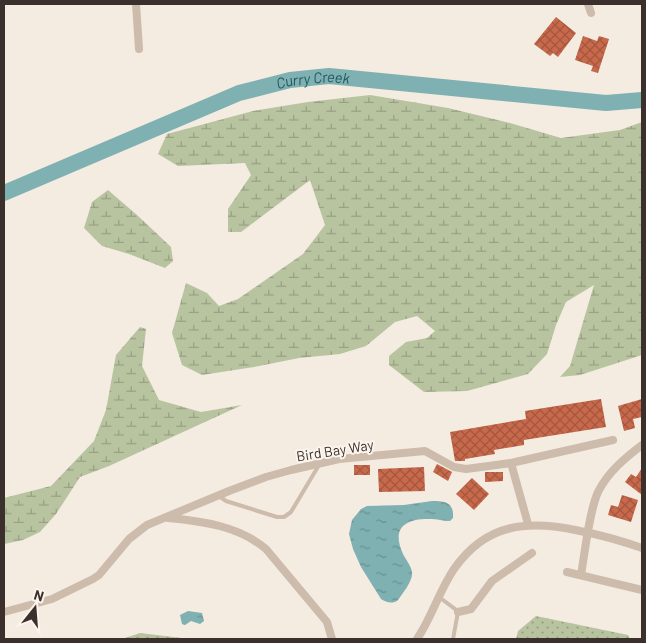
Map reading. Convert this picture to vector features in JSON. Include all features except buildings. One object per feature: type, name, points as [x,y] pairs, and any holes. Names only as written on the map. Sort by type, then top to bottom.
[{"type":"street","points":[[136,4],[139,49]]},
{"type":"street","points":[[588,4],[591,13]]},
{"type":"street","name":"Bird Bay Way","points":[[4,612],[52,599],[93,579],[99,575],[137,531],[146,525],[266,477],[320,462],[425,451],[454,467],[462,469],[511,463],[613,440]]},
{"type":"street","points":[[581,575],[596,500],[601,487],[618,465],[642,445]]},
{"type":"street","points":[[511,463],[528,524]]},
{"type":"street","name":"Bird Bay Way","points":[[166,518],[215,525],[258,542],[328,622],[332,639]]},
{"type":"street","points":[[417,639],[452,572],[472,548],[506,529],[528,524],[554,526],[589,533],[642,548]]},
{"type":"street","points":[[458,612],[471,609],[496,577],[532,553]]},
{"type":"street","points":[[567,572],[642,590]]},
{"type":"lane","points":[[219,496],[226,501],[269,515],[280,518],[284,517],[291,512],[320,462]]},
{"type":"lane","points":[[439,597],[458,612],[453,639]]},
{"type":"green space","points":[[370,95],[448,108],[561,138],[620,130],[642,122],[642,355],[580,375],[560,377],[570,366],[594,285],[566,302],[547,354],[528,374],[467,391],[424,392],[389,365],[389,356],[406,342],[427,338],[435,331],[417,316],[395,322],[366,346],[340,354],[299,358],[202,375],[182,365],[172,333],[186,283],[207,293],[219,306],[238,299],[303,254],[325,225],[310,180],[241,232],[228,232],[228,209],[251,175],[245,163],[178,166],[158,154],[167,134],[253,111]]},
{"type":"green space","points":[[108,190],[171,247],[173,261],[165,268],[102,246],[84,228],[92,202]]},
{"type":"green space","points":[[140,327],[146,329],[142,366],[159,400],[201,412],[242,405],[109,466],[80,477],[56,514],[40,532],[23,540],[4,544],[4,498],[51,486],[94,441],[106,410],[116,355]]},
{"type":"green space","points":[[536,616],[628,635],[630,639],[516,639],[518,631]]},
{"type":"green space","points":[[140,633],[190,639],[122,639]]},
{"type":"water","points":[[441,501],[448,504],[452,509],[453,518],[450,521],[414,520],[403,526],[399,537],[400,545],[412,575],[398,600],[388,602],[381,599],[361,567],[353,549],[349,534],[352,520],[361,509],[367,506],[404,505]]},
{"type":"water","points":[[188,611],[202,613],[204,621],[200,624],[191,621],[185,625],[182,624],[180,615]]},
{"type":"waterway","name":"Curry Creek","points":[[4,193],[239,93],[290,80],[329,76],[606,103],[642,100]]}]
